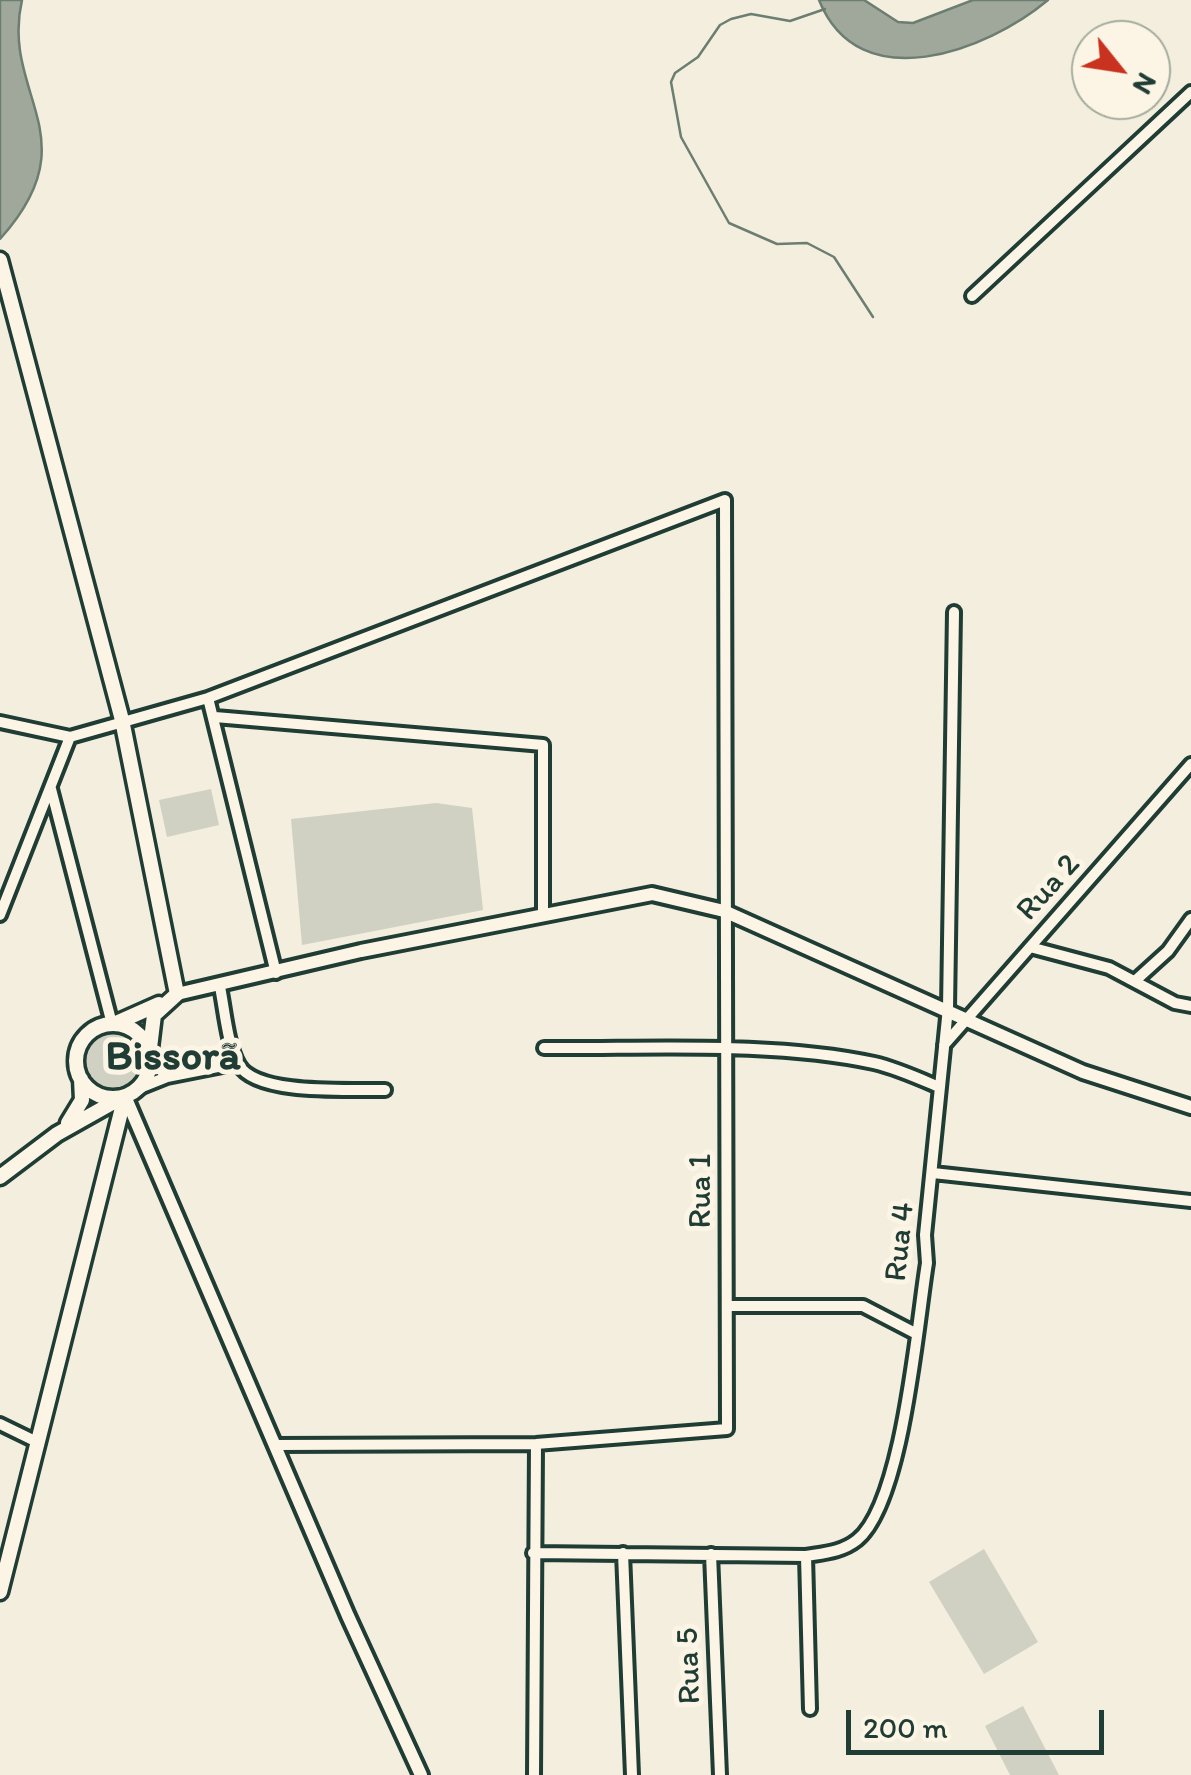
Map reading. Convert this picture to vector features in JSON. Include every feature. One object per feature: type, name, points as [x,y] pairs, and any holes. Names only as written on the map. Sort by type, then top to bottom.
[{"type":"main road","points":[[0,260],[122,720],[177,994]]},
{"type":"main road","points":[[57,1134],[79,1108],[81,1079],[76,1058],[82,1042],[94,1030],[177,994]]},
{"type":"main road","points":[[0,1176],[57,1134],[132,1092],[149,1071],[151,1023],[177,994]]},
{"type":"main road","points":[[113,1024],[136,1031],[150,1056]]},
{"type":"main road","points":[[81,1079],[102,1096],[132,1092]]},
{"type":"main road","points":[[0,1592],[132,1092]]},
{"type":"street","points":[[972,296],[1191,92]]},
{"type":"street","name":"Rua 1","points":[[208,698],[724,500],[727,1429],[536,1444],[275,1445]]},
{"type":"street","name":"Rua 4","points":[[533,1553],[806,1556],[836,1551],[858,1539],[884,1500],[915,1333],[948,1008],[954,612]]},
{"type":"street","points":[[0,722],[70,737],[208,698],[276,973]]},
{"type":"street","points":[[215,717],[543,745],[542,913]]},
{"type":"street","points":[[0,914],[70,737]]},
{"type":"street","name":"Rua 2","points":[[944,1046],[1191,764]]},
{"type":"street","points":[[50,789],[113,1024]]},
{"type":"street","points":[[177,994],[220,988],[542,913],[580,911],[652,894],[724,911],[948,1008],[1083,1072],[1191,1108]]},
{"type":"street","points":[[1136,980],[1168,952],[1191,919]]},
{"type":"street","points":[[1030,947],[1136,980],[1175,1003],[1191,1006]]},
{"type":"street","points":[[220,988],[238,1063],[250,1076],[279,1086],[384,1090]]},
{"type":"street","points":[[544,1048],[724,1050],[872,1062],[939,1086]]},
{"type":"street","points":[[150,1056],[167,1077]]},
{"type":"street","points":[[238,1063],[167,1077],[132,1092],[275,1445],[421,1775]]},
{"type":"street","points":[[934,1173],[1191,1201]]},
{"type":"street","points":[[727,1306],[863,1306],[915,1333]]},
{"type":"street","points":[[0,1424],[38,1442]]},
{"type":"street","points":[[534,1775],[536,1444]]},
{"type":"street","points":[[623,1553],[632,1775]]},
{"type":"street","name":"Rua 5","points":[[710,1554],[720,1775]]},
{"type":"street","points":[[806,1556],[810,1708]]},
{"type":"shaded area","points":[[0,0],[22,0],[22,63],[42,144],[39,172],[26,203],[0,239]]},
{"type":"shaded area","points":[[819,0],[864,0],[898,22],[913,23],[973,0],[1048,0],[992,36],[959,49],[926,57],[893,57],[863,49],[838,31]]},
{"type":"shaded area","points":[[211,789],[219,825],[167,837],[159,800]]},
{"type":"shaded area","points":[[436,803],[472,808],[483,910],[302,945],[291,819]]},
{"type":"shaded area","points":[[113,1031],[134,1040],[143,1061],[134,1082],[113,1091],[92,1082],[83,1061],[92,1040]]},
{"type":"shaded area","points":[[984,1549],[1038,1642],[984,1674],[929,1582]]},
{"type":"shaded area","points":[[1023,1706],[1059,1775],[1010,1775],[985,1726]]},
{"type":"waterway","points":[[825,9],[790,21],[751,14],[731,19],[720,25],[698,57],[675,73],[671,82],[681,137],[729,223],[777,244],[807,243],[834,257],[873,317]]},
{"type":"district","name":"Bissorã","points":[[173,1058]]}]
